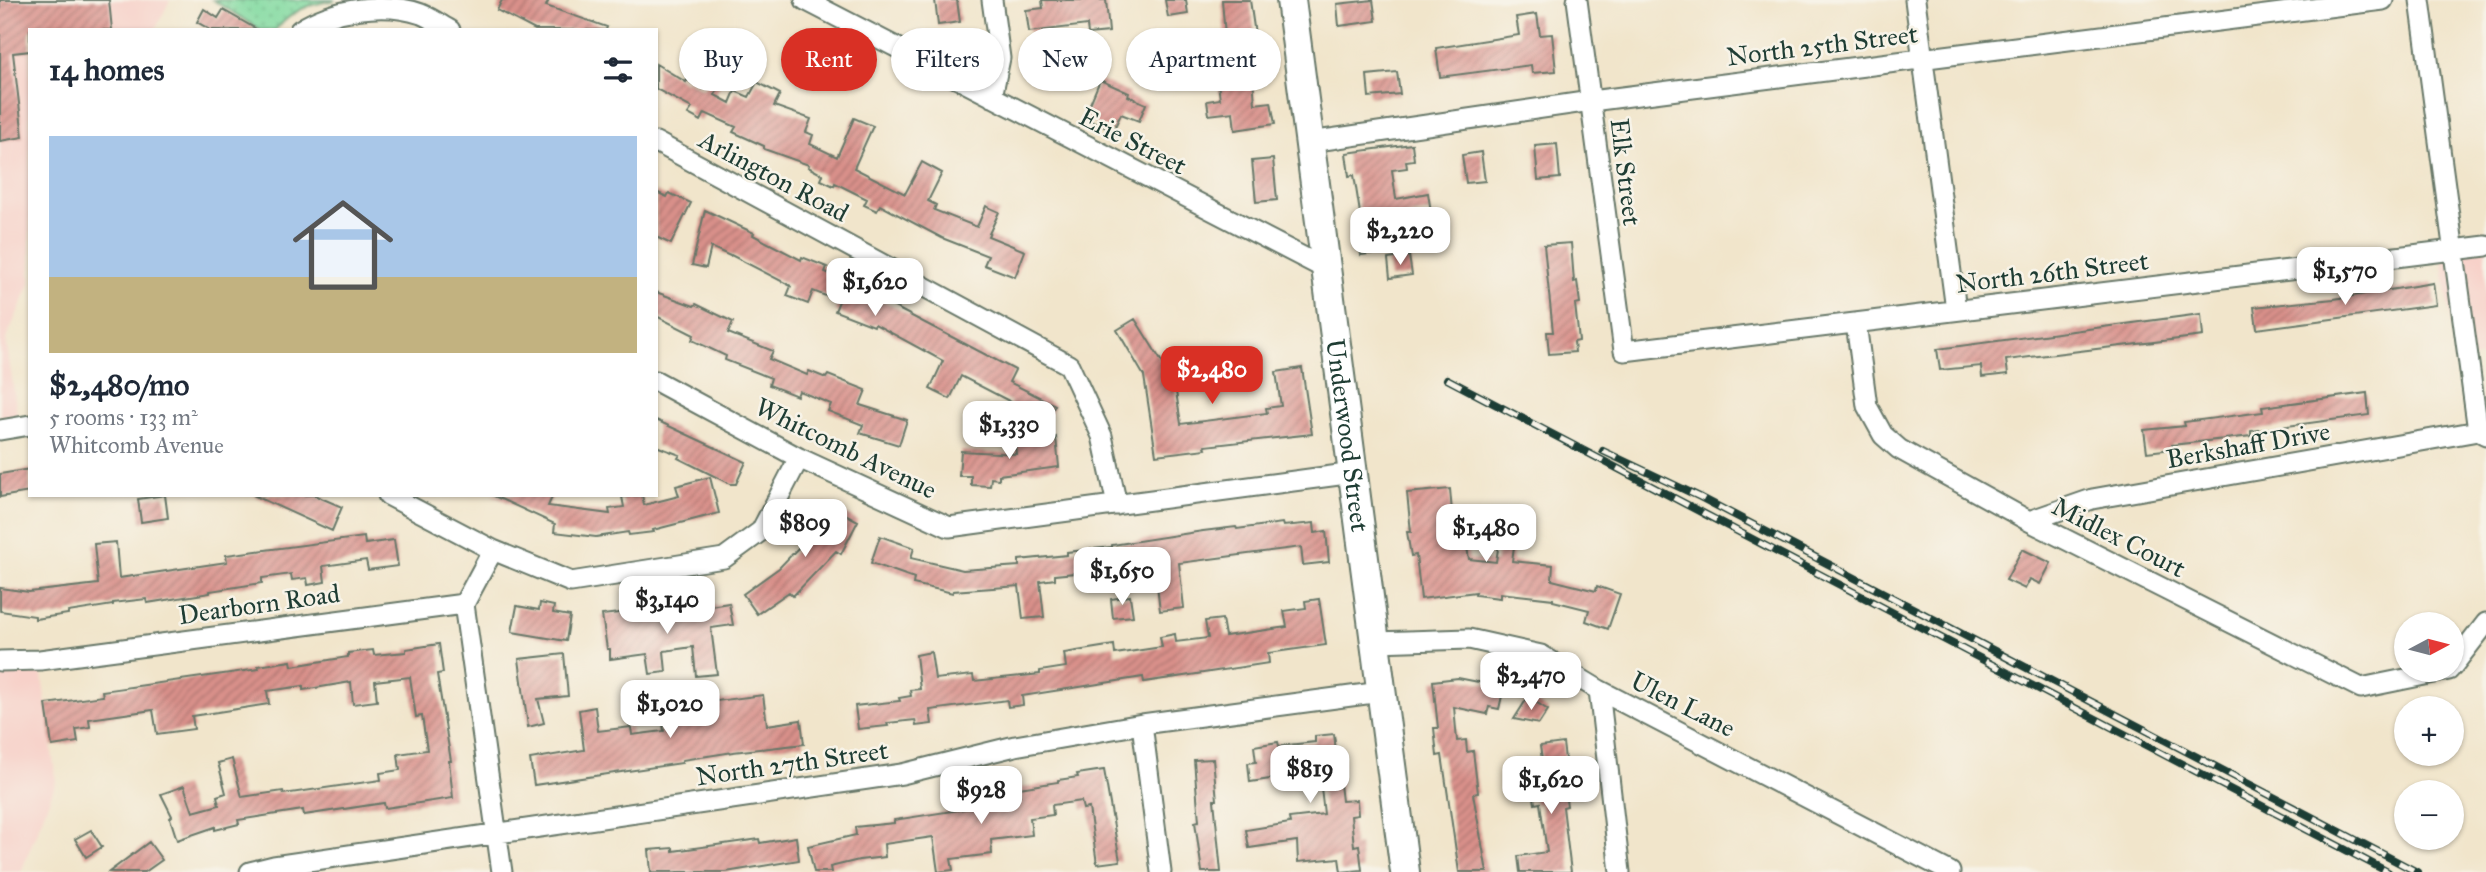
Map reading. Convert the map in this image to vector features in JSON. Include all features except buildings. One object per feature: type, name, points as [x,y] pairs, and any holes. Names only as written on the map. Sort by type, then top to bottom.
[{"type":"street","name":"Erie Street","points":[[805,0],[1326,269]]},
{"type":"street","points":[[992,0],[1000,58],[992,97]]},
{"type":"street","name":"Underwood Street","points":[[1291,0],[1405,872]]},
{"type":"street","name":"Elk Street","points":[[1577,0],[1624,351]]},
{"type":"street","points":[[1915,0],[1956,310]]},
{"type":"street","name":"North 25th Street","points":[[1310,142],[1591,101],[2383,0]]},
{"type":"street","points":[[2420,0],[2482,433]]},
{"type":"street","points":[[305,28],[342,13],[380,7],[421,14],[446,28]]},
{"type":"street","name":"Arlington Road","points":[[658,143],[1069,365],[1102,436],[1116,505]]},
{"type":"street","name":"North 26th Street","points":[[1624,351],[2486,246]]},
{"type":"street","name":"Midlex Court","points":[[1856,323],[1867,406],[1883,435],[1899,449],[2029,521],[2361,688],[2394,681]]},
{"type":"street","name":"Whitcomb Avenue","points":[[658,382],[799,458],[949,527],[1354,473]]},
{"type":"street","points":[[0,430],[28,425]]},
{"type":"street","name":"Berkshaff Drive","points":[[2029,521],[2092,499],[2482,433]]},
{"type":"street","points":[[392,497],[493,550],[571,582],[724,558],[761,531],[799,458]]},
{"type":"street","points":[[493,550],[464,604],[502,872]]},
{"type":"street","name":"Dearborn Road","points":[[0,661],[40,660],[464,604]]},
{"type":"street","name":"Midlex Court","points":[[2464,650],[2486,623]]},
{"type":"street","name":"Ulen Lane","points":[[1376,642],[1469,639],[1541,655],[1599,691],[1950,872]]},
{"type":"street","points":[[1599,691],[1620,872]]},
{"type":"street","name":"North 27th Street","points":[[250,872],[274,866],[902,774],[1015,746],[1142,723],[1381,692]]},
{"type":"street","points":[[1142,723],[1161,872]]},
{"type":"shaded area","points":[[0,0],[170,0],[156,28],[28,28],[28,289],[6,339],[19,427],[0,430]]},
{"type":"shaded area","points":[[2486,230],[2486,357],[2456,361],[2439,236]]},
{"type":"shaded area","points":[[0,660],[40,660],[56,782],[21,872],[0,872]]},
{"type":"green space","points":[[213,0],[335,0],[302,9],[277,28],[258,28]]},
{"type":"railway","points":[[1447,379],[2388,872]]},
{"type":"railway","points":[[1603,451],[1700,497],[2417,872]]}]
